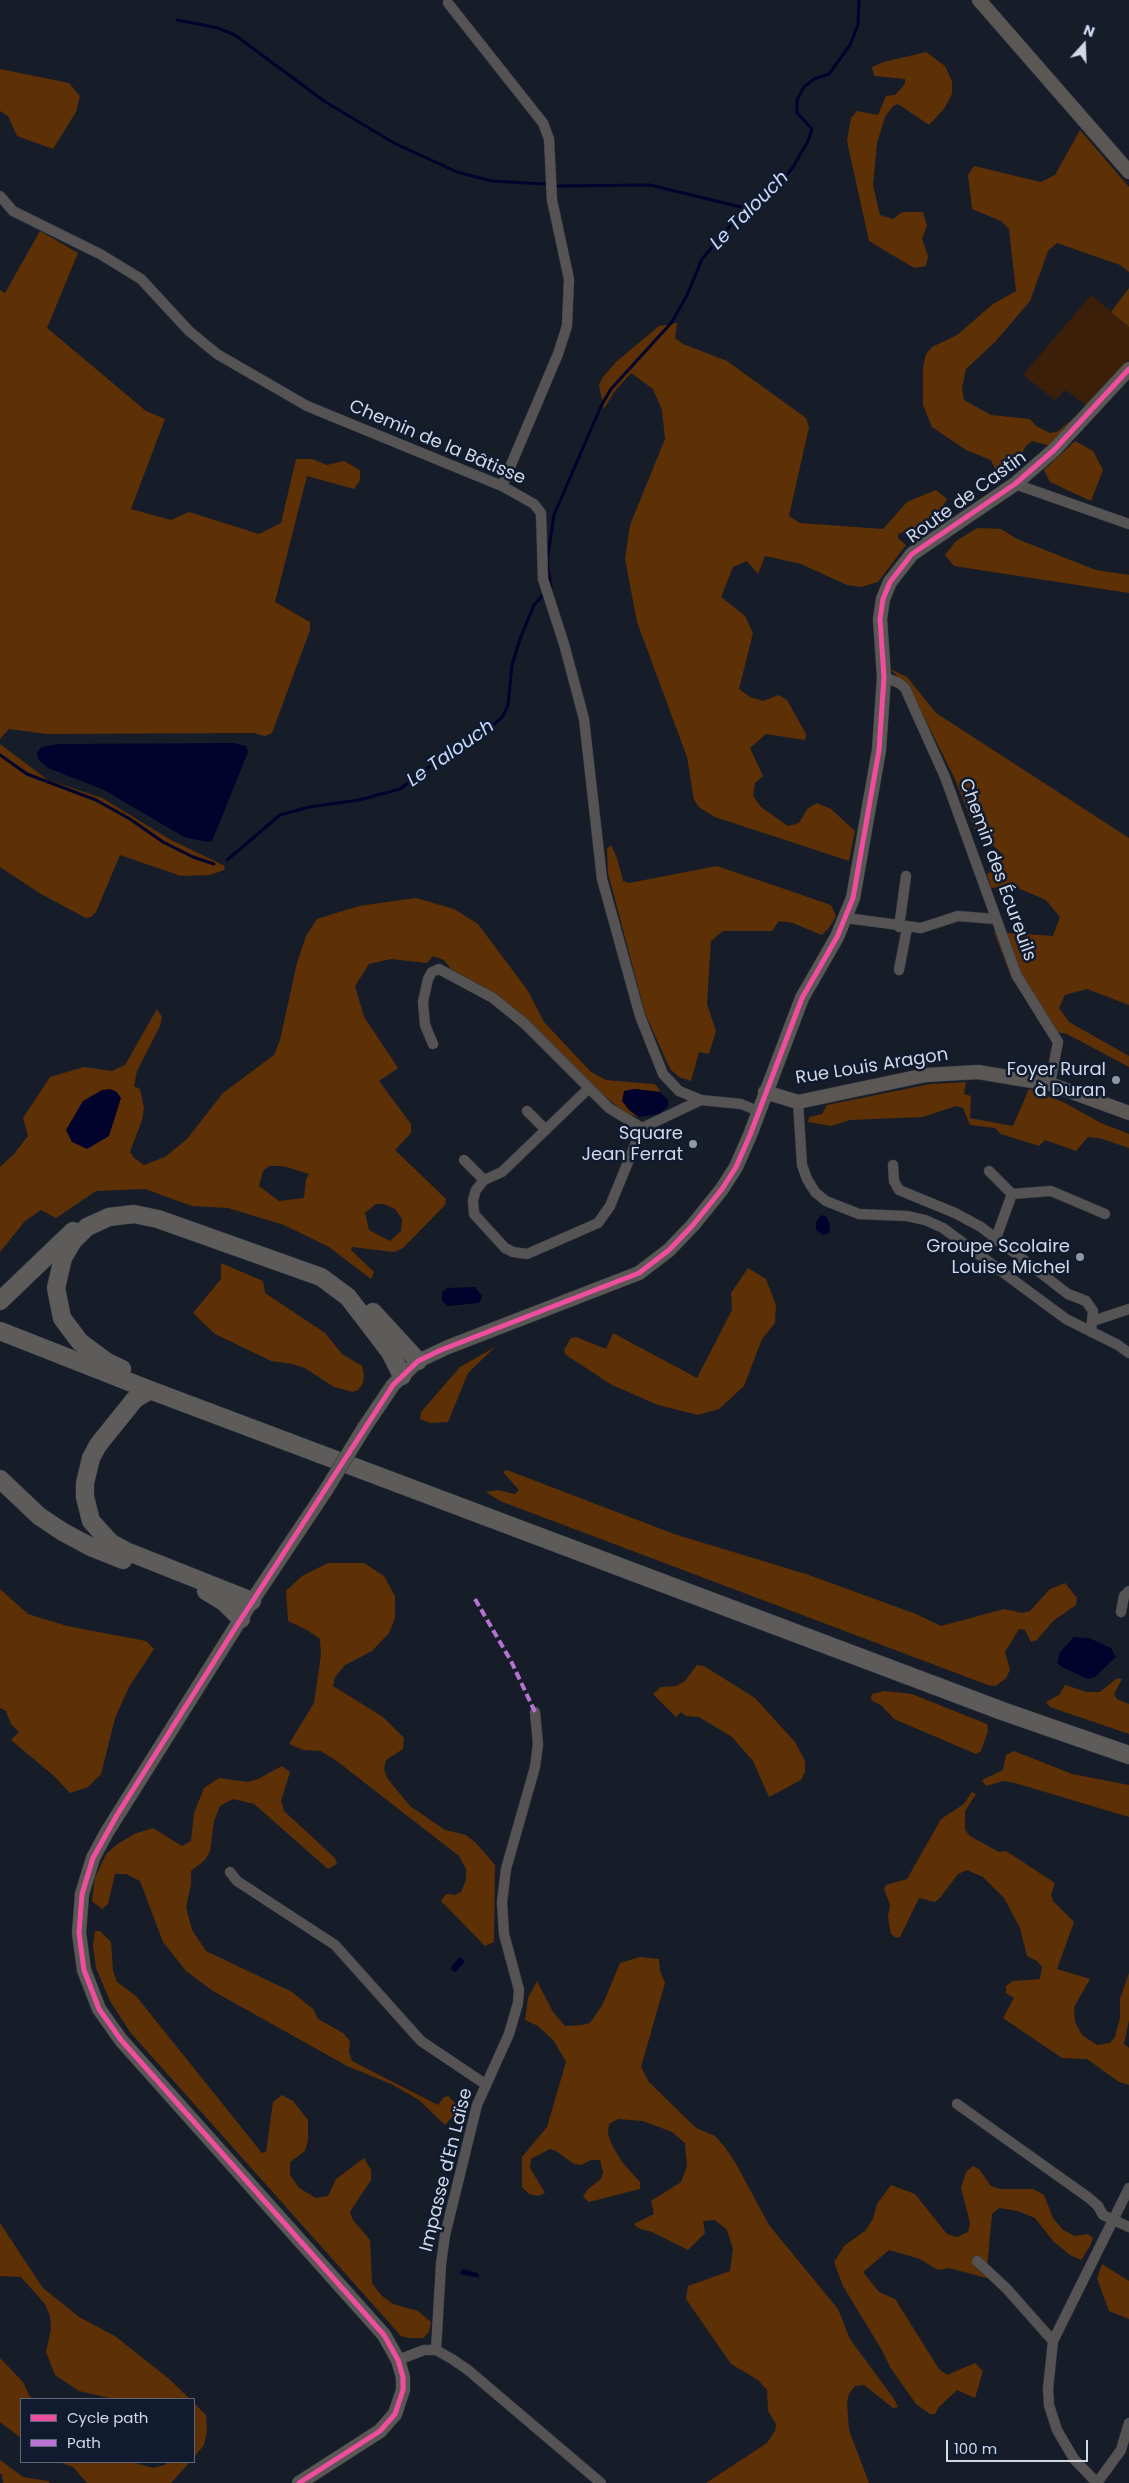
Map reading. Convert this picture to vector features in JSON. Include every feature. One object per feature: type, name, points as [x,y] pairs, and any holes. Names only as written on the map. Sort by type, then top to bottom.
[{"type":"highway","points":[[0,1301],[86,1219],[105,1208],[126,1204],[154,1206],[316,1265],[330,1272],[356,1292],[418,1361]]},
{"type":"highway","points":[[157,1393],[151,1382],[107,1362],[80,1342],[62,1318],[56,1288],[63,1258],[73,1241],[87,1227],[109,1217],[134,1214],[158,1218],[322,1277],[348,1297],[390,1352],[402,1376]]},
{"type":"highway","points":[[0,1331],[157,1393],[1005,1712],[1129,1755]]},
{"type":"highway","points":[[157,1393],[134,1399],[98,1445],[91,1458],[84,1497],[92,1521],[111,1543],[126,1552],[252,1602]]},
{"type":"highway","points":[[0,1479],[40,1516],[63,1532],[93,1548],[208,1592],[224,1602],[241,1620]]},
{"type":"street","points":[[979,0],[1129,172]]},
{"type":"street","points":[[448,3],[543,123],[549,139],[552,200],[569,279],[570,303],[567,326],[558,354],[502,486]]},
{"type":"street","name":"Chemin de la Bâtisse","points":[[0,196],[13,211],[100,254],[135,275],[201,342],[225,359],[307,406],[502,486],[526,498],[541,513],[543,579],[564,644],[584,719],[597,850],[611,915],[640,1016],[663,1074],[679,1091],[701,1100]]},
{"type":"street","name":"Route de Castin","points":[[299,2483],[380,2431],[394,2414],[403,2390],[403,2377],[398,2360],[384,2335],[121,2040],[100,2009],[84,1970],[79,1934],[82,1894],[93,1858],[117,1815],[252,1602],[393,1385],[418,1361],[448,1347],[639,1272],[656,1260],[693,1225],[722,1189],[736,1167],[802,998],[846,918],[856,884],[879,750],[884,677],[880,620],[883,600],[890,582],[900,567],[927,542],[1014,484],[1054,450],[1129,369]]},
{"type":"street","points":[[1014,484],[1129,524]]},
{"type":"street","name":"Chemin des Écureuils","points":[[884,677],[899,683],[905,688],[945,777],[1017,976],[1058,1042],[1050,1084]]},
{"type":"street","points":[[899,970],[906,876]]},
{"type":"street","points":[[846,918],[903,927],[931,926],[958,916],[995,919]]},
{"type":"street","points":[[433,1044],[425,1026],[422,1002],[428,979],[432,972],[439,969],[493,998],[525,1024],[614,1112],[642,1128]]},
{"type":"street","name":"Rue Louis Aragon","points":[[765,1092],[798,1102],[926,1075],[956,1072],[1002,1075],[1050,1084],[1129,1113]]},
{"type":"street","points":[[589,1088],[502,1172],[484,1180],[473,1197],[474,1214],[505,1248],[513,1252],[527,1254],[590,1228],[604,1217],[642,1128],[701,1100],[741,1104],[758,1111]]},
{"type":"street","points":[[798,1102],[802,1165],[807,1179],[816,1192],[826,1201],[859,1214],[907,1216],[925,1220],[943,1228],[981,1254],[1017,1284],[1059,1314],[1129,1353]]},
{"type":"street","points":[[527,1111],[546,1130]]},
{"type":"street","points":[[464,1160],[484,1180]]},
{"type":"street","points":[[893,1165],[894,1181],[899,1190],[956,1213],[996,1238],[1068,1294],[1086,1301],[1093,1311],[1091,1332]]},
{"type":"street","points":[[989,1170],[1012,1194]]},
{"type":"street","points":[[1012,1194],[1051,1191],[1105,1214]]},
{"type":"street","points":[[981,1254],[996,1238],[1012,1194]]},
{"type":"street","points":[[1093,1321],[1129,1308]]},
{"type":"street","points":[[1121,1612],[1124,1596],[1129,1591]]},
{"type":"street","name":"Impasse d'En Laïse","points":[[436,2350],[441,2264],[445,2235],[477,2105],[509,2034],[518,2004],[519,1990],[504,1934],[502,1902],[506,1869],[535,1767],[538,1744],[535,1712]]},
{"type":"street","points":[[230,1872],[237,1881],[335,1945],[420,2041],[485,2084]]},
{"type":"street","points":[[957,2104],[1089,2198],[1098,2206],[1103,2215],[1112,2221],[1129,2227]]},
{"type":"street","points":[[1129,2188],[1053,2341],[1048,2389],[1049,2405],[1057,2430],[1084,2471],[1097,2483],[1121,2450],[1129,2423]]},
{"type":"street","points":[[977,2261],[1007,2289],[1053,2341]]},
{"type":"street","points":[[398,2360],[424,2350],[436,2350],[468,2370],[601,2483]]},
{"type":"shaded area","points":[[926,52],[945,66],[952,81],[952,94],[944,109],[929,125],[898,104],[893,106],[885,117],[877,143],[873,185],[880,215],[893,219],[902,212],[923,212],[927,226],[922,239],[928,256],[926,266],[914,268],[869,241],[847,141],[851,118],[857,111],[878,115],[886,96],[895,95],[905,84],[905,79],[874,76],[872,67],[884,62]]},
{"type":"shaded area","points":[[0,69],[69,83],[80,96],[76,112],[53,149],[17,136],[8,116],[0,111]]},
{"type":"shaded area","points":[[1080,130],[1129,187],[1129,272],[1120,265],[1057,243],[1048,251],[1030,301],[995,342],[966,369],[962,388],[964,400],[991,415],[1030,419],[1036,426],[1050,433],[1057,432],[1076,416],[1051,446],[1032,441],[1026,446],[1011,472],[1004,473],[995,469],[991,460],[966,450],[932,427],[923,405],[923,367],[926,354],[932,347],[957,335],[993,304],[1016,291],[1009,229],[1001,221],[972,209],[968,175],[974,166],[1041,182],[1055,175]]},
{"type":"shaded area","points":[[40,231],[78,253],[47,328],[146,411],[165,419],[131,509],[171,520],[189,512],[259,534],[281,523],[296,459],[312,459],[327,465],[344,461],[360,470],[360,480],[354,489],[307,476],[275,602],[310,622],[310,630],[272,733],[265,736],[253,733],[47,734],[9,729],[0,739],[0,290],[5,293]]},
{"type":"shaded area","points":[[1129,288],[1129,327],[1111,312]]},
{"type":"shaded area","points":[[1091,295],[1129,327],[1129,360],[1087,406],[1066,390],[1055,400],[1023,375]]},
{"type":"shaded area","points":[[677,323],[675,338],[683,344],[727,361],[806,418],[809,427],[789,516],[800,523],[883,529],[907,502],[936,490],[947,499],[943,506],[921,526],[898,534],[898,538],[906,545],[878,582],[861,587],[847,585],[801,564],[765,556],[758,574],[747,561],[733,567],[721,597],[745,616],[753,633],[739,689],[750,697],[763,701],[779,695],[787,700],[806,734],[805,740],[766,734],[750,748],[763,776],[755,783],[753,796],[761,807],[788,826],[799,823],[808,808],[817,803],[831,809],[855,831],[849,861],[715,817],[700,808],[694,800],[687,757],[637,622],[625,559],[630,525],[665,439],[662,410],[653,389],[631,373],[614,392],[604,409],[599,385],[603,377],[616,362],[659,326]]},
{"type":"shaded area","points":[[1075,441],[1093,451],[1103,470],[1091,501],[1050,482],[1044,470]]},
{"type":"shaded area","points":[[977,528],[1001,529],[1017,539],[1096,570],[1129,575],[1129,593],[954,566],[945,555],[956,541]]},
{"type":"shaded area","points":[[890,669],[907,677],[936,713],[1129,838],[1129,1005],[1087,989],[1065,995],[1059,1008],[1069,1022],[1129,1056],[1129,1067],[1067,1034],[1047,1030],[1012,979],[994,932],[1053,936],[1060,917],[1046,900],[1013,886],[991,888],[987,874],[998,867],[1002,854],[993,845],[979,839],[954,777],[910,689]]},
{"type":"shaded area","points":[[0,744],[48,780],[102,798],[171,840],[225,866],[224,870],[210,875],[181,876],[120,855],[96,912],[91,917],[86,918],[41,894],[0,867]]},
{"type":"shaded area","points":[[611,845],[617,858],[623,881],[629,883],[717,866],[831,905],[836,916],[822,935],[793,923],[779,921],[772,931],[723,931],[711,941],[707,1004],[716,1031],[709,1054],[699,1052],[691,1081],[679,1077],[670,1069],[645,1013],[608,873],[607,849]]},
{"type":"shaded area","points":[[416,898],[454,909],[478,924],[528,991],[544,1022],[591,1072],[606,1080],[653,1084],[657,1086],[660,1092],[635,1089],[629,1110],[639,1117],[625,1113],[594,1087],[496,994],[451,969],[444,960],[433,956],[427,963],[391,959],[369,964],[355,986],[364,1017],[398,1068],[379,1081],[411,1124],[411,1133],[395,1150],[446,1199],[445,1205],[403,1248],[394,1252],[352,1247],[351,1250],[374,1272],[371,1279],[329,1247],[284,1225],[228,1208],[192,1206],[145,1189],[96,1191],[56,1218],[41,1210],[25,1221],[0,1252],[0,1167],[14,1154],[28,1136],[23,1118],[50,1077],[84,1067],[112,1071],[125,1065],[157,1009],[162,1017],[160,1026],[137,1071],[134,1086],[140,1089],[144,1108],[142,1120],[130,1152],[134,1158],[144,1165],[165,1157],[187,1139],[223,1093],[274,1055],[280,1040],[297,963],[306,936],[317,919],[359,906]],"holes":[[[269,1166],[283,1166],[309,1174],[306,1179],[304,1198],[279,1201],[259,1186],[263,1171]],[[376,1204],[384,1204],[395,1209],[402,1219],[401,1231],[390,1241],[369,1230],[365,1213]]]},
{"type":"shaded area","points":[[966,1082],[964,1094],[971,1096],[970,1118],[1013,1126],[1029,1089],[1063,1102],[1101,1123],[1129,1134],[1129,1148],[1099,1138],[1088,1137],[1076,1151],[1045,1140],[1039,1146],[1001,1134],[995,1128],[970,1125],[963,1108],[956,1106],[923,1117],[850,1120],[831,1126],[808,1122],[809,1117],[822,1114],[827,1105],[930,1084]]},
{"type":"shaded area","points":[[221,1263],[263,1281],[265,1293],[325,1333],[342,1354],[362,1366],[363,1383],[358,1390],[353,1392],[334,1387],[305,1368],[271,1361],[215,1334],[193,1313],[221,1279]]},
{"type":"shaded area","points":[[748,1268],[766,1279],[776,1305],[775,1323],[762,1339],[744,1386],[719,1409],[698,1415],[658,1405],[612,1385],[566,1355],[564,1350],[571,1338],[576,1337],[606,1349],[613,1333],[697,1378],[732,1310],[731,1293]]},
{"type":"shaded area","points":[[495,1347],[468,1373],[448,1422],[430,1423],[420,1419],[421,1412],[460,1367]]},
{"type":"shaded area","points":[[507,1470],[674,1534],[809,1575],[916,1614],[941,1626],[1004,1609],[1022,1613],[1030,1611],[1050,1589],[1065,1583],[1077,1598],[1076,1605],[1053,1621],[1037,1640],[1031,1642],[1025,1630],[1019,1629],[1005,1652],[1010,1670],[1006,1678],[996,1686],[988,1685],[500,1501],[486,1492],[498,1490],[515,1494],[519,1490],[503,1472]]},
{"type":"shaded area","points":[[328,1563],[364,1563],[384,1576],[395,1596],[395,1618],[389,1633],[372,1651],[345,1665],[335,1677],[333,1686],[383,1717],[404,1738],[403,1749],[386,1760],[384,1769],[387,1778],[410,1806],[445,1830],[466,1835],[476,1843],[495,1865],[494,1942],[485,1946],[441,1901],[446,1894],[455,1895],[461,1892],[466,1880],[466,1869],[459,1856],[338,1762],[321,1751],[303,1750],[289,1744],[314,1703],[321,1655],[320,1639],[288,1621],[286,1591],[302,1576]]},
{"type":"shaded area","points":[[0,1589],[28,1614],[67,1626],[146,1641],[154,1649],[129,1687],[115,1718],[101,1774],[88,1787],[70,1793],[54,1776],[11,1740],[19,1732],[11,1724],[6,1711],[0,1708]]},
{"type":"shaded area","points":[[697,1665],[704,1666],[755,1698],[795,1742],[805,1761],[805,1772],[801,1780],[769,1797],[753,1761],[732,1737],[699,1717],[686,1716],[681,1712],[676,1717],[653,1694],[661,1687],[676,1686],[685,1681]]},
{"type":"shaded area","points":[[1117,1678],[1122,1679],[1114,1694],[1117,1699],[1129,1704],[1129,1734],[1050,1707],[1046,1702],[1059,1695],[1065,1685],[1087,1692],[1100,1692]]},
{"type":"shaded area","points":[[884,1691],[912,1694],[987,1724],[988,1731],[981,1751],[976,1754],[894,1719],[882,1706],[871,1700],[872,1694]]},
{"type":"shaded area","points":[[1014,1751],[1072,1774],[1129,1785],[1129,1817],[1015,1783],[1003,1781],[986,1786],[982,1780],[1003,1770],[1006,1755]]},
{"type":"shaded area","points":[[282,1766],[290,1772],[281,1801],[284,1811],[335,1858],[337,1864],[328,1869],[254,1804],[233,1799],[220,1806],[214,1821],[210,1851],[205,1860],[191,1871],[191,1885],[186,1907],[192,1930],[206,1951],[292,1992],[313,2009],[318,2019],[343,2033],[350,2041],[349,2052],[352,2061],[438,2105],[444,2097],[448,2096],[460,2108],[445,2125],[419,2100],[391,2084],[347,2066],[213,1991],[186,1971],[163,1942],[140,1881],[126,1874],[115,1874],[108,1904],[102,1909],[92,1901],[95,1878],[106,1854],[116,1845],[134,1834],[153,1828],[182,1846],[191,1841],[194,1813],[204,1788],[219,1778],[248,1782],[258,1779]]},
{"type":"shaded area","points":[[972,1792],[976,1794],[965,1811],[965,1830],[970,1836],[999,1852],[1006,1851],[1055,1883],[1051,1895],[1053,1901],[1074,1922],[1057,1969],[1090,1979],[1074,2007],[1075,2022],[1082,2035],[1097,2045],[1110,2043],[1115,2037],[1120,2018],[1120,1999],[1129,1973],[1129,2020],[1124,2044],[1129,2048],[1129,2085],[1119,2082],[1087,2059],[1062,2058],[1003,2018],[1014,1998],[1006,1993],[1006,1986],[1013,1981],[1040,1979],[1042,1967],[1037,1961],[1027,1956],[1020,1928],[1004,1898],[983,1877],[967,1870],[958,1874],[935,1902],[919,1898],[900,1937],[896,1938],[891,1934],[888,1917],[890,1905],[884,1889],[886,1885],[907,1879],[941,1819],[964,1804]]},
{"type":"shaded area","points":[[95,1931],[100,1931],[111,1942],[113,1971],[117,1982],[136,1996],[262,2153],[266,2152],[273,2102],[282,2095],[293,2101],[308,2120],[308,2140],[305,2151],[290,2162],[290,2175],[299,2188],[316,2198],[328,2196],[336,2179],[364,2158],[371,2170],[371,2180],[350,2212],[353,2220],[370,2240],[372,2283],[381,2295],[393,2304],[418,2311],[431,2322],[429,2332],[423,2338],[401,2336],[130,2032],[110,2001],[96,1968],[93,1945]]},
{"type":"shaded area","points":[[640,1957],[659,1959],[660,1971],[665,1983],[641,2067],[649,2082],[696,2128],[715,2136],[724,2146],[735,2162],[769,2225],[838,2309],[850,2339],[898,2407],[893,2408],[864,2385],[855,2386],[849,2394],[847,2403],[849,2430],[869,2483],[706,2483],[767,2443],[775,2431],[776,2424],[768,2411],[767,2390],[758,2380],[731,2364],[686,2299],[688,2286],[730,2271],[733,2249],[727,2230],[715,2220],[703,2221],[705,2233],[688,2250],[652,2232],[638,2228],[634,2224],[654,2214],[651,2201],[681,2182],[687,2166],[685,2143],[672,2132],[643,2121],[618,2119],[609,2124],[608,2134],[622,2162],[640,2182],[640,2189],[589,2202],[583,2197],[587,2190],[601,2179],[603,2172],[600,2160],[591,2160],[581,2165],[574,2164],[550,2149],[531,2159],[530,2168],[545,2193],[538,2196],[529,2194],[522,2187],[522,2157],[547,2127],[566,2062],[554,2041],[538,2026],[525,2020],[528,1998],[537,1981],[553,2012],[565,2026],[590,2023],[603,2004],[620,1963]]},
{"type":"shaded area","points":[[973,2166],[979,2169],[991,2186],[1000,2189],[1033,2189],[1044,2195],[1053,2218],[1063,2230],[1075,2236],[1088,2234],[1093,2238],[1081,2260],[1070,2255],[1053,2241],[1035,2218],[1018,2211],[999,2208],[992,2214],[986,2278],[949,2268],[938,2270],[920,2259],[889,2250],[863,2272],[879,2292],[895,2299],[939,2369],[947,2375],[975,2363],[983,2371],[975,2398],[957,2390],[939,2407],[935,2414],[930,2414],[916,2404],[890,2367],[843,2286],[834,2262],[845,2245],[865,2231],[873,2219],[877,2204],[891,2185],[915,2194],[947,2234],[957,2237],[968,2232],[970,2223],[961,2188],[966,2172]]},
{"type":"shaded area","points":[[0,2223],[43,2288],[79,2317],[115,2336],[168,2378],[189,2398],[110,2398],[79,2391],[55,2375],[46,2352],[51,2329],[50,2316],[45,2304],[21,2277],[0,2276]]},
{"type":"shaded area","points":[[1102,2264],[1129,2281],[1129,2319],[1109,2311],[1097,2278]]},
{"type":"shaded area","points":[[0,2358],[23,2382],[30,2397],[32,2398],[20,2398],[20,2437],[0,2422]]},
{"type":"shaded area","points":[[195,2404],[206,2415],[207,2431],[204,2445],[195,2456]]},
{"type":"shaded area","points":[[0,2460],[23,2477],[48,2481],[50,2483],[3,2483],[2,2474],[0,2474]]},
{"type":"shaded area","points":[[62,2463],[136,2463],[153,2468],[167,2463],[189,2463],[171,2483],[87,2483],[73,2467]]},
{"type":"water","points":[[233,743],[246,746],[248,752],[212,841],[207,842],[184,837],[104,790],[48,768],[38,759],[37,753],[41,747],[58,744]]},
{"type":"water","points":[[110,1089],[117,1092],[121,1098],[109,1136],[87,1149],[72,1142],[66,1130],[83,1101],[102,1090]]},
{"type":"water","points":[[634,1089],[660,1092],[668,1100],[668,1106],[659,1114],[639,1117],[629,1110],[622,1101],[624,1091]]},
{"type":"water","points":[[821,1215],[827,1217],[830,1225],[829,1233],[823,1235],[816,1230],[816,1222]]},
{"type":"water","points":[[475,1287],[482,1296],[479,1303],[448,1306],[442,1301],[442,1292],[447,1288]]},
{"type":"water","points":[[1074,1637],[1089,1638],[1111,1648],[1116,1657],[1095,1677],[1088,1679],[1062,1667],[1057,1663],[1060,1652]]},
{"type":"water","points":[[460,1957],[465,1961],[456,1972],[452,1971],[451,1967]]},
{"type":"water","points":[[462,2269],[478,2273],[479,2278],[460,2274]]},
{"type":"waterway","name":"Le Talouch","points":[[551,589],[547,561],[554,515],[601,406],[611,389],[672,322],[687,295],[702,259],[734,221],[782,182],[793,167],[808,141],[812,129],[797,113],[797,100],[804,87],[814,79],[829,74],[850,45],[858,25],[859,0]]},
{"type":"waterway","points":[[177,20],[218,28],[235,35],[324,101],[394,143],[457,172],[492,181],[545,184]]},
{"type":"waterway","points":[[557,186],[650,185],[749,209]]},
{"type":"waterway","name":"Le Talouch","points":[[227,860],[280,815],[309,807],[359,800],[400,789],[438,760],[488,730],[503,716],[508,705],[512,665],[520,639],[534,605],[543,595]]},
{"type":"waterway","name":"Le Talouch","points":[[0,755],[27,774],[96,800],[130,819],[163,842],[193,857],[214,864]]},
{"type":"marked path","points":[[475,1599],[511,1661],[535,1712]]},
{"type":"cycle path","points":[[299,2483],[380,2431],[395,2414],[403,2390],[403,2377],[398,2360],[384,2335],[121,2040],[99,2009],[84,1970],[79,1933],[82,1894],[93,1858],[117,1815],[241,1619],[393,1385],[418,1361],[441,1350],[639,1273],[669,1250],[693,1225],[722,1189],[736,1167],[750,1135],[802,998],[837,937],[853,898],[879,750],[884,677],[880,619],[883,599],[890,582],[912,554],[1015,484],[1054,450],[1129,369]]},
{"type":"place","name":"Foyer Rural à Duran","points":[[1116,1080]]},
{"type":"place","name":"Square Jean Ferrat","points":[[693,1144]]},
{"type":"place","name":"Groupe Scolaire Louise Michel","points":[[1080,1257]]}]
